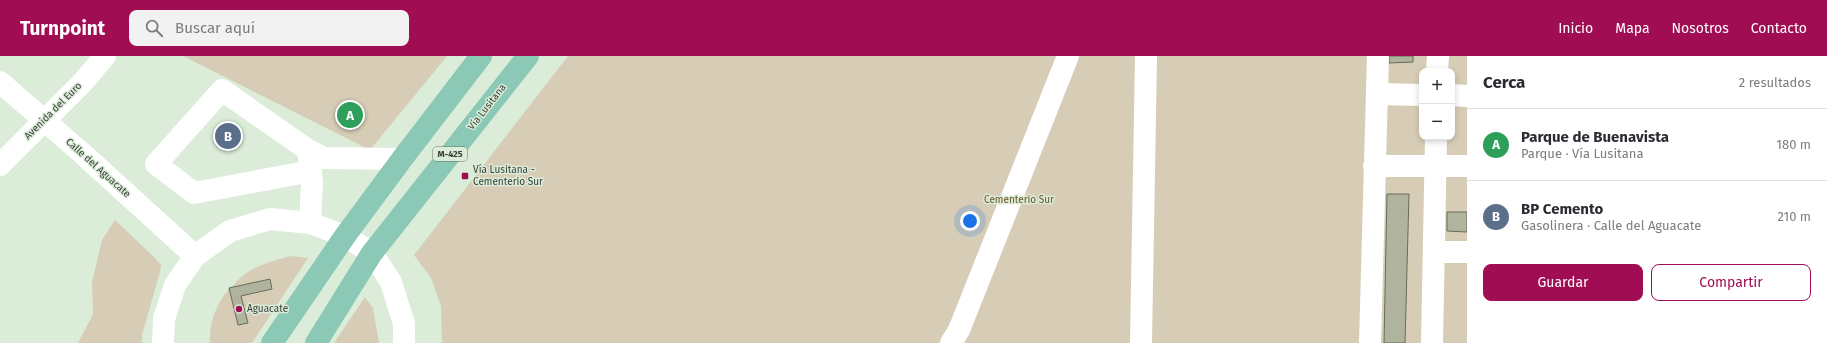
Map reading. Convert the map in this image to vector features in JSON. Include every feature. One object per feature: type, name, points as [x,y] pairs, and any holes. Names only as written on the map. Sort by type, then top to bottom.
[{"type":"main road","points":[[272,343],[345,236],[481,56]]},
{"type":"main road","name":"Vía Lusitana","points":[[372,253],[528,56]]},
{"type":"main road","name":"M-425","points":[[316,343],[372,253]]},
{"type":"street","name":"Avenida del Euro","points":[[0,165],[83,82],[105,56]]},
{"type":"street","points":[[951,343],[959,330],[1068,56]]},
{"type":"street","points":[[1141,343],[1146,56]]},
{"type":"street","points":[[1370,343],[1378,56]]},
{"type":"street","points":[[1437,68],[1438,56]]},
{"type":"street","name":"Calle del Aguacate","points":[[0,82],[195,256]]},
{"type":"street","points":[[311,171],[194,193],[156,164],[222,90],[308,150],[324,158],[402,159]]},
{"type":"street","points":[[1378,94],[1419,95]]},
{"type":"street","points":[[1455,95],[1467,96]]},
{"type":"street","points":[[1432,343],[1436,140]]},
{"type":"street","points":[[308,150],[312,182],[310,223]]},
{"type":"street","points":[[1374,166],[1467,166]]},
{"type":"street","points":[[164,343],[164,319],[175,285],[195,256],[230,231],[270,219],[310,223],[345,236],[372,253],[391,282],[404,324],[404,343]]},
{"type":"street","points":[[1434,252],[1467,252]]},
{"type":"green space","points":[[183,56],[447,56],[370,150]]},
{"type":"green space","name":"Cementerio Sur","points":[[568,56],[1467,56],[1467,343],[442,343],[441,306],[431,278],[414,255]]},
{"type":"green space","points":[[115,220],[161,265],[142,335],[142,343],[78,343],[93,314],[92,282],[102,240]]},
{"type":"green space","points":[[290,256],[308,258],[252,343],[210,343],[214,314],[220,301],[229,289],[238,325],[248,323],[241,296],[272,289],[270,279],[231,288],[251,270]]},
{"type":"green space","points":[[365,297],[373,308],[379,343],[334,343]]},
{"type":"building","points":[[1389,56],[1413,56],[1413,62],[1389,63]]},
{"type":"building","points":[[1387,194],[1409,194],[1405,343],[1384,343]]},
{"type":"building","points":[[1447,212],[1467,212],[1467,232],[1447,231]]},
{"type":"building","name":"Aguacate","points":[[270,279],[272,289],[241,296],[248,323],[238,325],[229,288]]},
{"type":"place","name":"Parque de Buenavista","points":[[350,115]]},
{"type":"place","name":"BP Cemento","points":[[228,136]]},
{"type":"place","name":"Vía Lusitana - Cementerio Sur","points":[[465,176]]},
{"type":"place","name":"Aguacate","points":[[239,309]]}]
